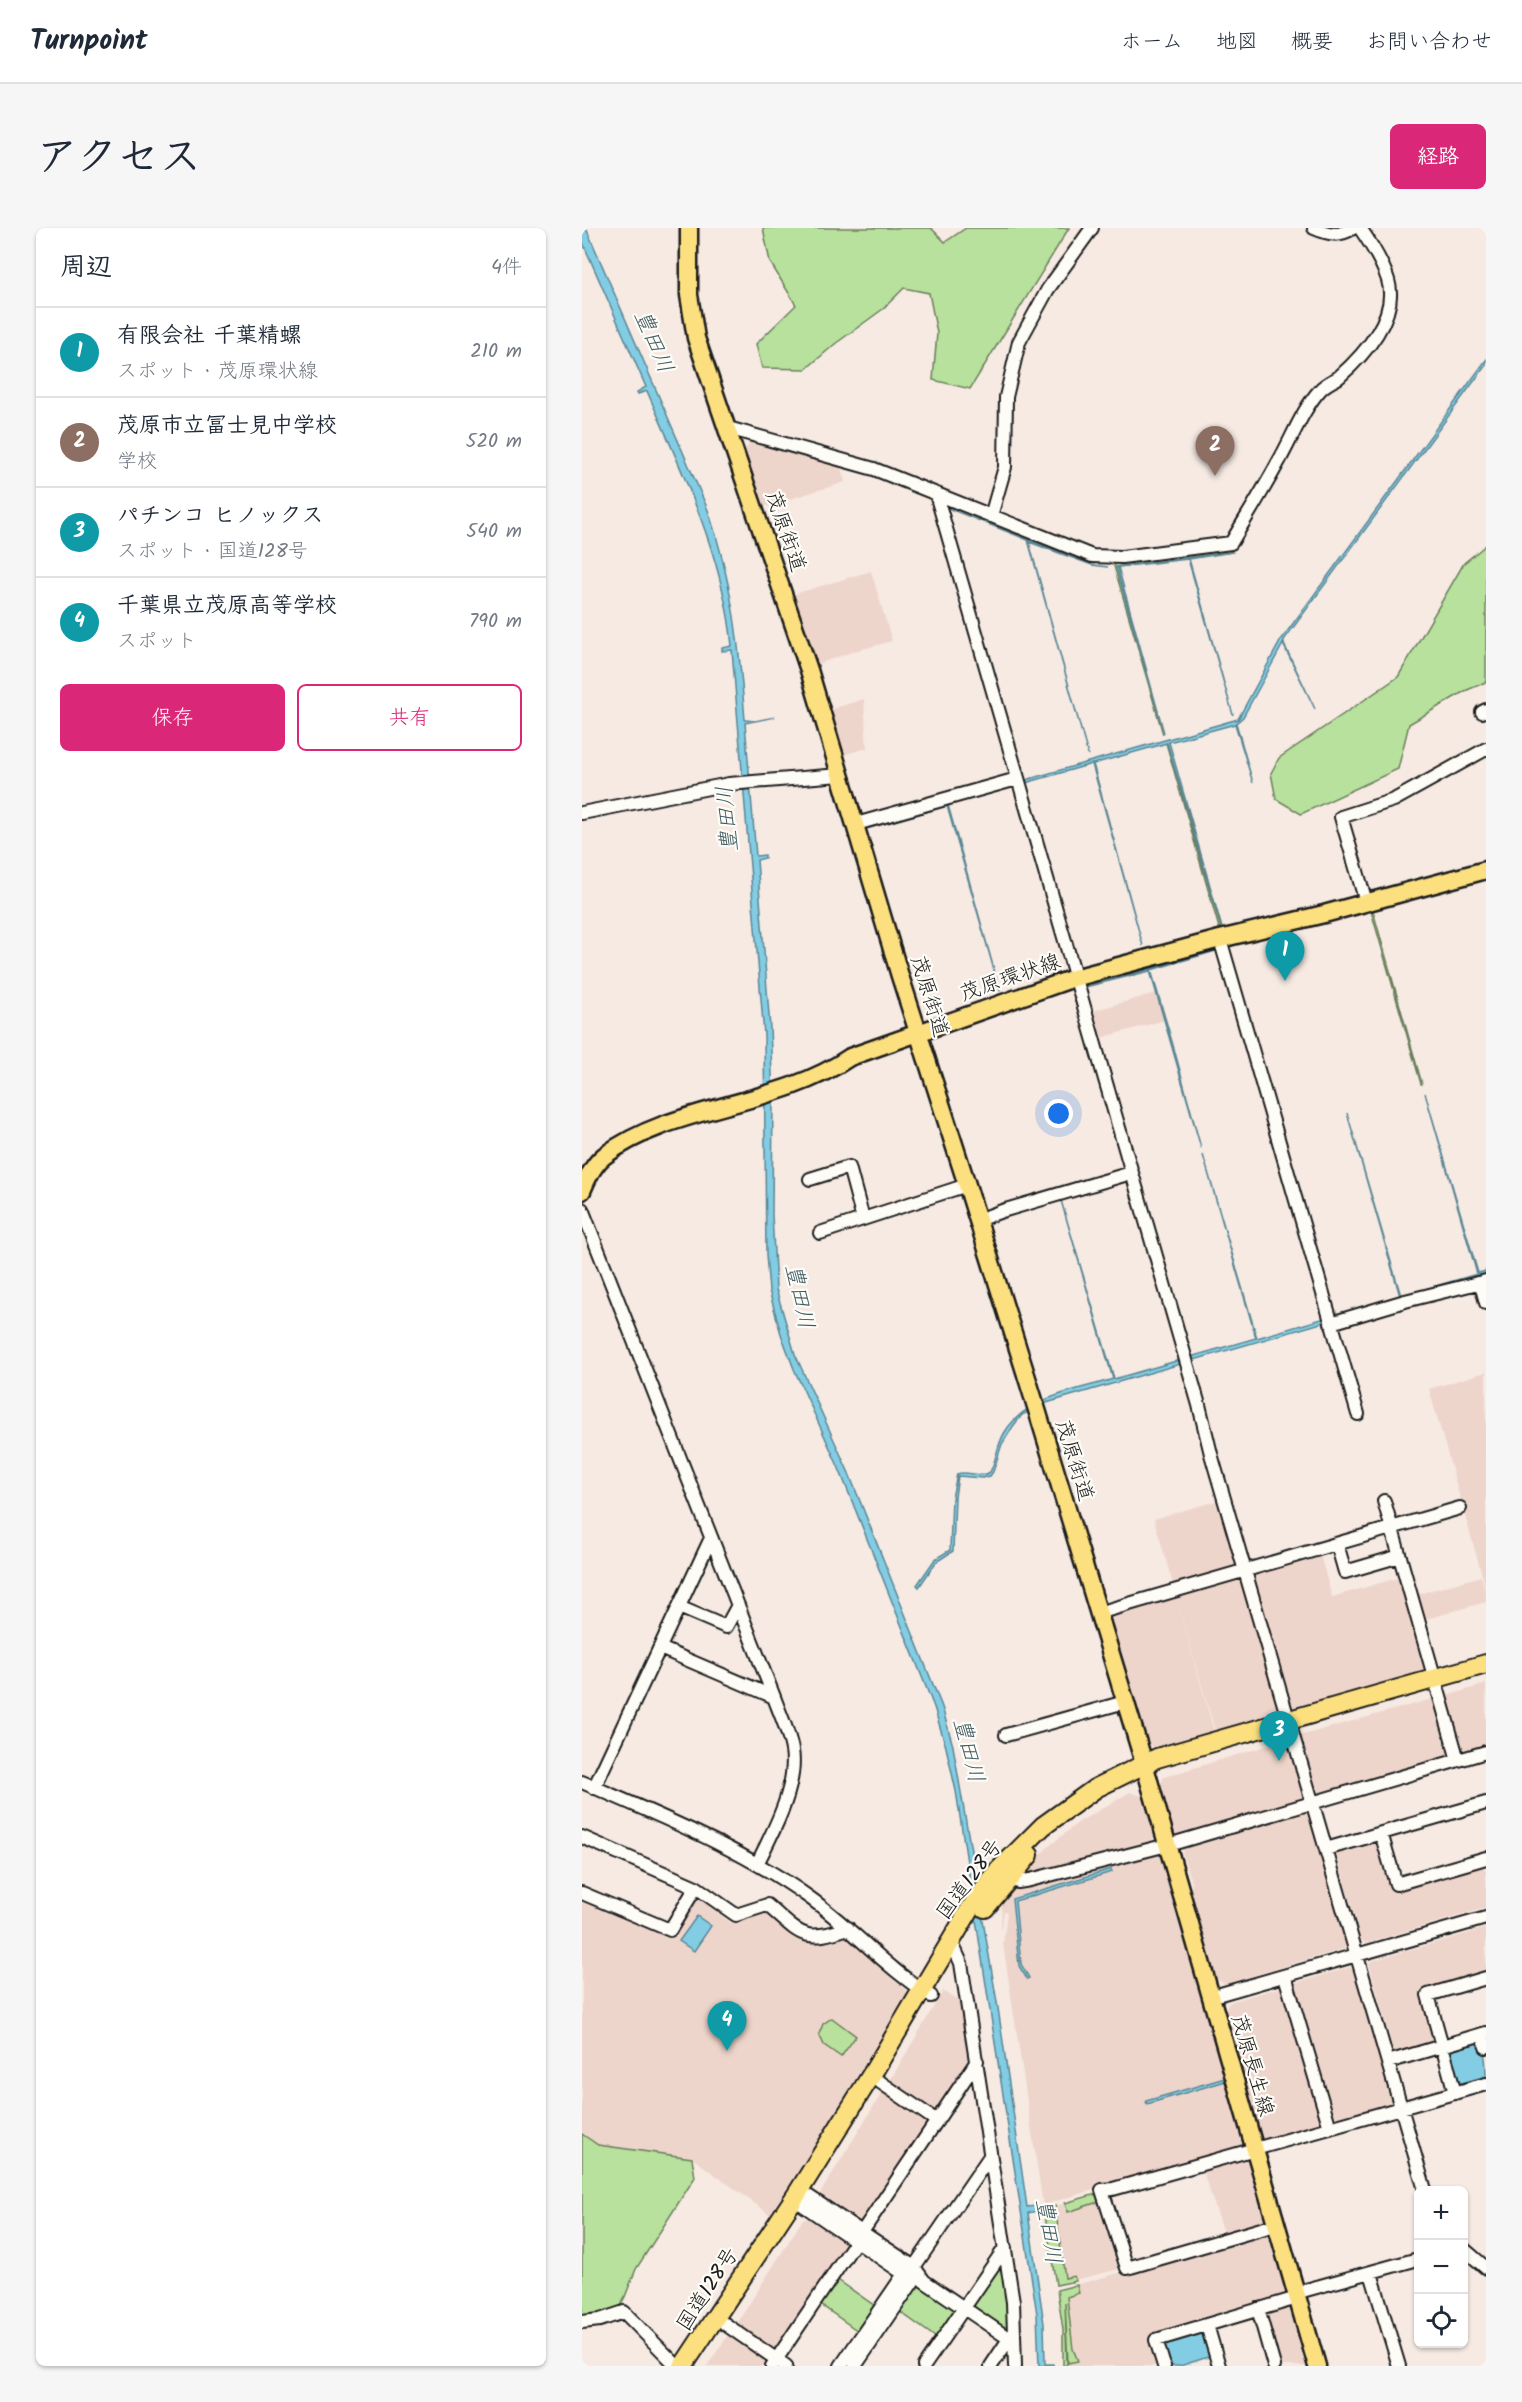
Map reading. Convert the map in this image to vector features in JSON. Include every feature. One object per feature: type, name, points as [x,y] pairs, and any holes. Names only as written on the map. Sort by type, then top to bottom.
[{"type":"highway","name":"国道128号","points":[[1436,1684],[1486,1664]]},
{"type":"highway","name":"国道128号","points":[[697,2366],[803,2198],[958,1940],[1026,1841],[1057,1814],[1096,1788],[1146,1769],[1170,1753],[1290,1725],[1436,1684],[1486,1675]]},
{"type":"highway","name":"国道128号","points":[[958,1940],[995,1894],[1001,1877]]},
{"type":"highway","name":"国道128号","points":[[683,2366],[803,2198],[880,2082],[926,1993]]},
{"type":"main road","name":"茂原街道","points":[[689,228],[690,295],[696,338],[708,379],[728,428],[809,670],[900,976],[978,1220],[1146,1769]]},
{"type":"main road","name":"茂原環状線","points":[[582,1191],[590,1172],[602,1157],[650,1131],[786,1088],[829,1072],[850,1056],[1009,999],[1074,978],[1486,870]]},
{"type":"main road","name":"茂原長生線","points":[[1146,1769],[1317,2366]]},
{"type":"street","points":[[991,516],[1005,467],[1006,397],[1019,342],[1048,289],[1092,228]]},
{"type":"street","points":[[1314,228],[1331,235],[1345,233],[1353,228]]},
{"type":"street","points":[[728,428],[857,464],[1092,556],[1110,558],[1231,543],[1279,461],[1293,432],[1321,389],[1338,378],[1352,364],[1375,338],[1386,320],[1389,282],[1373,247],[1360,228]]},
{"type":"street","points":[[936,494],[1424,2186]]},
{"type":"street","points":[[1366,902],[1341,817],[1394,800],[1486,749]]},
{"type":"street","points":[[582,813],[729,784],[840,775]]},
{"type":"street","points":[[856,824],[1017,779]]},
{"type":"street","points":[[1220,939],[1358,1414]]},
{"type":"street","points":[[810,1179],[849,1167],[863,1219]]},
{"type":"street","points":[[978,1220],[1131,1173]]},
{"type":"street","points":[[820,1233],[967,1185]]},
{"type":"street","points":[[582,1209],[792,1748],[794,1767],[784,1802],[757,1864]]},
{"type":"street","points":[[1331,1323],[1405,1301],[1482,1282],[1486,1303]]},
{"type":"street","points":[[1383,1502],[1458,1760]]},
{"type":"street","points":[[1098,1613],[1460,1508]]},
{"type":"street","points":[[594,1788],[711,1538]]},
{"type":"street","points":[[1337,1544],[1345,1572],[1400,1556]]},
{"type":"street","points":[[679,1607],[726,1627],[738,1605]]},
{"type":"street","points":[[660,1648],[774,1697]]},
{"type":"street","points":[[1006,1735],[1125,1702]]},
{"type":"street","points":[[1001,1877],[1018,1882],[1030,1881],[1166,1845],[1486,1752]]},
{"type":"street","points":[[582,1782],[719,1844],[757,1864],[812,1899],[926,1993]]},
{"type":"street","points":[[1326,1849],[1486,1803]]},
{"type":"street","points":[[1381,1833],[1396,1884],[1486,1858]]},
{"type":"street","points":[[582,1837],[696,1887],[736,1915],[766,1905],[798,1931],[810,1936],[826,1936],[848,1928]]},
{"type":"street","points":[[582,1893],[670,1930],[696,1887]]},
{"type":"street","points":[[1210,1997],[1486,1918]]},
{"type":"street","points":[[958,1940],[1013,2302],[1012,2340],[1015,2366]]},
{"type":"street","points":[[1285,1976],[1330,2128]]},
{"type":"street","points":[[1455,2093],[1428,1995],[1486,1978]]},
{"type":"street","points":[[1388,2062],[1484,2033],[1486,2047]]},
{"type":"street","points":[[725,2324],[778,2364],[859,2237],[977,2061]]},
{"type":"street","points":[[880,2082],[937,2121]]},
{"type":"street","points":[[1275,2225],[1126,2268],[1102,2190],[1113,2189],[1486,2084]]},
{"type":"street","points":[[855,2366],[990,2156]]},
{"type":"street","points":[[803,2198],[1012,2340]]},
{"type":"street","points":[[924,2366],[1005,2247]]},
{"type":"street","points":[[1468,2252],[1486,2268]]},
{"type":"street","points":[[1164,2366],[1156,2340],[1414,2260]]},
{"type":"street","points":[[1371,2273],[1399,2366]]},
{"type":"street","points":[[841,2366],[914,2275]]},
{"type":"street","points":[[1258,2309],[1274,2366]]},
{"type":"street","points":[[582,2322],[600,2320],[624,2312],[677,2366]]},
{"type":"street","points":[[1206,2325],[1219,2366]]},
{"type":"street","points":[[991,2366],[1012,2340]]},
{"type":"shaded area","points":[[750,442],[841,468],[845,482],[764,507],[745,450]]},
{"type":"shaded area","points":[[871,571],[892,641],[815,665],[791,595]]},
{"type":"shaded area","points":[[864,699],[867,748],[843,755],[829,710]]},
{"type":"shaded area","points":[[1156,993],[1165,1020],[1097,1039],[1089,1012]]},
{"type":"shaded area","points":[[1486,1372],[1486,1589],[1429,1389]]},
{"type":"shaded area","points":[[1220,1500],[1240,1569],[1174,1588],[1154,1519]]},
{"type":"shaded area","points":[[1319,1551],[1332,1597],[1401,1577],[1429,1670],[1293,1709],[1251,1570]]},
{"type":"shaded area","points":[[1242,1575],[1281,1712],[1215,1731],[1176,1597],[1214,1731],[1156,1749],[1147,1743],[1107,1614]]},
{"type":"shaded area","points":[[1481,1576],[1486,1592],[1486,1602],[1423,1620],[1415,1595]]},
{"type":"shaded area","points":[[1486,1684],[1486,1748],[1462,1755],[1443,1697]]},
{"type":"shaded area","points":[[1436,1698],[1453,1755],[1317,1797],[1299,1736]]},
{"type":"shaded area","points":[[1289,1739],[1307,1800],[1175,1838],[1160,1785],[1164,1777]]},
{"type":"shaded area","points":[[1130,1792],[1142,1796],[1155,1837],[1149,1842],[1031,1876],[1026,1872],[1025,1869],[1048,1847],[1079,1822]]},
{"type":"shaded area","points":[[1305,1813],[1308,1815],[1347,1946],[1344,1949],[1225,1984],[1213,1977],[1190,1898],[1192,1883],[1182,1853],[1184,1848]]},
{"type":"shaded area","points":[[1376,1839],[1379,1841],[1393,1889],[1481,1863],[1486,1872],[1486,1908],[1366,1943],[1361,1940],[1336,1853],[1338,1850]]},
{"type":"shaded area","points":[[1160,1854],[1245,2145],[1043,2205],[1003,1944],[1007,1912],[1004,1911],[1001,1932],[1002,1897],[1006,1892],[1066,1875],[1085,1875]]},
{"type":"shaded area","points":[[697,1897],[731,1923],[765,1913],[807,1943],[849,1936],[907,1991],[907,1996],[772,2216],[692,2158],[598,2145],[582,2134],[582,1902],[671,1939]]},
{"type":"shaded area","points":[[1486,1928],[1486,1974],[1423,1992],[1437,2041],[1435,2044],[1394,2053],[1369,1964],[1371,1961]]},
{"type":"shaded area","points":[[1350,1967],[1353,1970],[1392,2102],[1333,2119],[1293,1986],[1295,1983]]},
{"type":"shaded area","points":[[1281,1987],[1284,1989],[1323,2120],[1320,2123],[1261,2139],[1223,2012],[1230,2002]]},
{"type":"shaded area","points":[[943,1991],[965,2005],[973,2059],[936,2116],[888,2084]]},
{"type":"shaded area","points":[[883,2091],[933,2122],[865,2222],[860,2223],[822,2197],[821,2192]]},
{"type":"shaded area","points":[[1247,2155],[1266,2223],[1225,2235],[1202,2169]]},
{"type":"shaded area","points":[[1099,2195],[1123,2268],[1056,2285],[1044,2209]]},
{"type":"shaded area","points":[[811,2218],[846,2242],[847,2248],[775,2356],[734,2328],[803,2219]]},
{"type":"shaded area","points":[[1269,2232],[1287,2297],[1153,2337],[1160,2366],[1063,2366],[1063,2329],[1057,2290]]},
{"type":"shaded area","points":[[1289,2302],[1307,2366],[1278,2366],[1264,2310]]},
{"type":"shaded area","points":[[731,2331],[772,2359],[767,2366],[707,2366]]},
{"type":"green space","points":[[763,228],[931,228],[945,242],[966,228],[1069,228],[970,389],[933,380],[937,333],[929,293],[904,288],[883,309],[835,344],[806,369],[762,368],[756,344],[796,305],[770,262]]},
{"type":"green space","points":[[1486,545],[1486,682],[1465,691],[1409,724],[1398,769],[1301,814],[1276,799],[1271,773],[1279,758],[1398,677],[1464,563]]},
{"type":"green space","points":[[1227,549],[1232,552],[1117,567],[1163,734],[1114,566],[1116,562]]},
{"type":"green space","points":[[1167,743],[1221,928],[1219,928]]},
{"type":"green space","points":[[1371,911],[1373,911],[1422,1084],[1421,1084]]},
{"type":"green space","points":[[832,2018],[856,2036],[841,2057],[824,2045],[819,2034],[823,2024]]},
{"type":"green space","points":[[582,2134],[598,2145],[692,2158],[695,2177],[636,2269],[620,2309],[582,2319]]},
{"type":"green space","points":[[1096,2194],[1101,2201],[1068,2212],[1065,2203]]},
{"type":"green space","points":[[1055,2206],[1065,2278],[1074,2276],[1076,2281],[1056,2285],[1044,2209]]},
{"type":"green space","points":[[1001,2259],[1011,2332],[1007,2334],[971,2309],[970,2303]]},
{"type":"green space","points":[[835,2278],[875,2306],[858,2331],[818,2303]]},
{"type":"green space","points":[[924,2284],[958,2311],[938,2339],[899,2311],[917,2285]]},
{"type":"green space","points":[[1077,2285],[1079,2293],[1067,2297],[1073,2349],[1078,2361],[1068,2363],[1065,2303],[1067,2363],[1063,2366],[1063,2329],[1057,2290]]},
{"type":"water","points":[[582,228],[586,228],[708,510],[729,589],[745,720],[755,721],[745,723],[756,856],[765,855],[765,858],[757,860],[770,1028],[773,1096],[772,1215],[776,1289],[795,1354],[848,1471],[942,1707],[953,1746],[998,2008],[1027,2207],[1037,2206],[1037,2211],[1028,2213],[1044,2324],[1045,2364],[1053,2364],[1053,2366],[1039,2366],[1037,2314],[956,1791],[946,1747],[934,1707],[838,1466],[794,1369],[781,1334],[769,1290],[766,1255],[764,1035],[732,650],[722,651],[722,648],[732,646],[720,579],[700,516],[647,391],[638,394],[637,392],[646,387],[586,250],[582,240]]},
{"type":"water","points":[[1486,360],[1486,365],[1284,640],[1315,709],[1283,644],[1243,717],[1236,723],[1253,783],[1235,724],[1169,742],[1222,928],[1167,743],[1093,764],[1143,946],[1092,764],[948,805],[1000,991],[947,806],[866,829],[865,826],[1238,719],[1281,640]]},
{"type":"water","points":[[945,507],[1092,565],[1029,542],[1088,755],[1028,540]]},
{"type":"water","points":[[1232,552],[1189,559],[1233,715],[1188,559],[1118,567],[1164,733],[1116,567]]},
{"type":"water","points":[[1219,950],[1151,970],[1201,1148],[1150,971],[1081,988]]},
{"type":"water","points":[[1425,1093],[1478,1273],[1486,1271],[1486,1275],[1043,1404],[1022,1415],[1002,1444],[990,1476],[982,1478],[958,1476],[953,1551],[936,1562],[919,1587],[917,1585],[935,1559],[950,1550],[952,1498],[957,1474],[982,1475],[990,1472],[1005,1432],[1026,1410],[1053,1396],[1113,1379],[1060,1197],[1114,1379],[1256,1338],[1203,1155],[1257,1338],[1400,1296],[1347,1113],[1401,1296],[1477,1274]]},
{"type":"water","points":[[1111,1869],[1112,1872],[1015,1901],[1021,1964],[1029,1978],[1027,1979],[1019,1966],[1012,1899]]},
{"type":"water","points":[[697,1916],[711,1926],[694,1951],[679,1941]]},
{"type":"water","points":[[1478,2040],[1484,2053],[1486,2080],[1458,2087],[1448,2048]]},
{"type":"water","points":[[1225,2078],[1226,2081],[1147,2104],[1146,2101]]},
{"type":"water","points":[[1202,2331],[1205,2333],[1211,2356],[1180,2366],[1168,2366],[1161,2343]]},
{"type":"place","name":"茂原市立冨士見中学校","points":[[1215,476]]},
{"type":"place","name":"有限会社 千葉精螺","points":[[1285,981]]},
{"type":"place","name":"パチンコ ヒノックス","points":[[1279,1761]]},
{"type":"place","name":"千葉県立茂原高等学校","points":[[727,2051]]},
{"type":"water label","name":"豊田川","points":[[655,341]]},
{"type":"water label","name":"豊田川","points":[[726,819]]},
{"type":"water label","name":"豊田川","points":[[801,1296]]},
{"type":"water label","name":"豊田川","points":[[970,1750]]},
{"type":"water label","name":"豊田川","points":[[1050,2231]]}]
